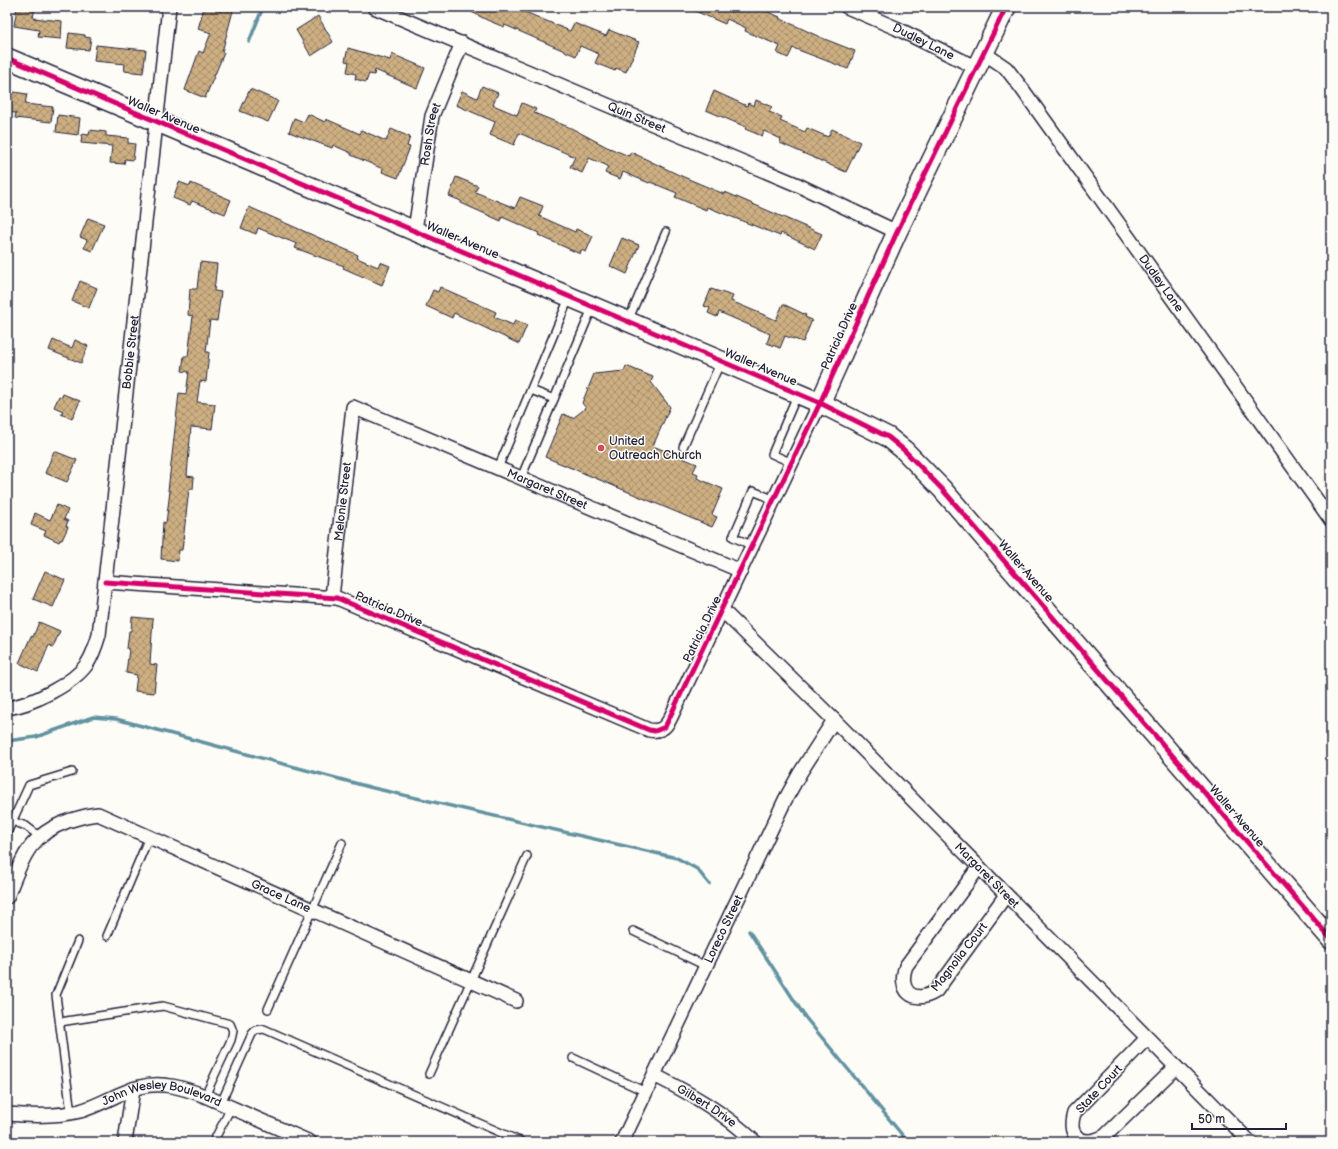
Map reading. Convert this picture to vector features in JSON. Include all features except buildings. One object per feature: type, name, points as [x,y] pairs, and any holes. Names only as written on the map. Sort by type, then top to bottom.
[{"type":"street","name":"Bobbie Street","points":[[7,708],[25,703],[64,684],[80,673],[95,648],[99,635],[169,7]]},
{"type":"street","name":"Quin Street","points":[[374,7],[798,185],[897,232]]},
{"type":"street","name":"Dudley Lane","points":[[847,7],[896,28],[1006,68],[1331,520]]},
{"type":"street","name":"Patricia Drive","points":[[105,582],[332,597],[655,731],[665,727],[792,463],[897,232],[1006,7]]},
{"type":"street","name":"Rosh Street","points":[[415,230],[428,133],[432,116],[462,43]]},
{"type":"street","name":"Waller Avenue","points":[[7,58],[798,393],[888,437],[923,469],[1331,939]]},
{"type":"street","name":"Margaret Street","points":[[353,407],[741,571]]},
{"type":"street","name":"Melonie Street","points":[[332,597],[353,407]]},
{"type":"street","name":"Margaret Street","points":[[722,610],[834,720],[1250,1142]]},
{"type":"street","name":"Loreco Street","points":[[622,1142],[785,800],[800,773],[834,720]]},
{"type":"street","name":"Grace Lane","points":[[42,834],[87,815],[98,814],[516,1001]]},
{"type":"street","points":[[9,889],[30,845],[42,834]]},
{"type":"street","name":"Magnolia Court","points":[[979,867],[906,966],[903,978],[907,992],[914,996],[923,997],[936,991],[1006,895]]},
{"type":"street","name":"State Court","points":[[1147,1038],[1077,1110],[1071,1126],[1076,1137],[1080,1140],[1093,1141],[1105,1136],[1176,1067]]},
{"type":"street","name":"Gilbert Drive","points":[[654,1075],[696,1097],[740,1128],[755,1142]]},
{"type":"street","name":"John Wesley Boulevard","points":[[7,1114],[36,1115],[71,1113],[90,1107],[133,1089],[164,1085],[189,1090],[205,1096],[310,1142]]},
{"type":"street","points":[[125,1142],[133,1089]]},
{"type":"lane","points":[[628,321],[666,232]]},
{"type":"lane","points":[[498,468],[570,296]]},
{"type":"lane","points":[[521,478],[593,306]]},
{"type":"lane","points":[[683,447],[721,361]]},
{"type":"lane","points":[[531,390],[554,399]]},
{"type":"lane","points":[[792,463],[772,454],[798,393]]},
{"type":"lane","points":[[753,546],[733,537],[753,491],[774,500]]},
{"type":"lane","points":[[7,833],[29,785],[72,772]]},
{"type":"lane","points":[[12,821],[42,834]]},
{"type":"lane","points":[[107,936],[149,837]]},
{"type":"lane","points":[[268,1009],[342,843]]},
{"type":"lane","points":[[429,1074],[527,856]]},
{"type":"lane","points":[[634,931],[706,966]]},
{"type":"lane","points":[[71,1113],[56,995],[57,988],[78,941]]},
{"type":"lane","points":[[60,1022],[163,1006],[230,1024],[233,1031],[231,1040],[205,1096]]},
{"type":"lane","points":[[213,1142],[252,1034],[256,1030],[264,1029],[522,1142]]},
{"type":"lane","points":[[573,1058],[646,1092]]},
{"type":"waterway","points":[[249,42],[263,7]]},
{"type":"waterway","points":[[7,741],[36,737],[93,717],[116,719],[373,788],[677,858],[697,869],[709,884]]},
{"type":"waterway","points":[[749,931],[805,1017],[908,1142]]},
{"type":"cycle path","points":[[105,582],[337,598],[649,730],[655,731],[665,727],[820,403],[897,232],[1006,7]]},
{"type":"cycle path","points":[[7,58],[820,403],[888,437],[904,450],[942,489],[1331,939]]},
{"type":"place","name":"United Outreach Church","points":[[601,448]]}]
